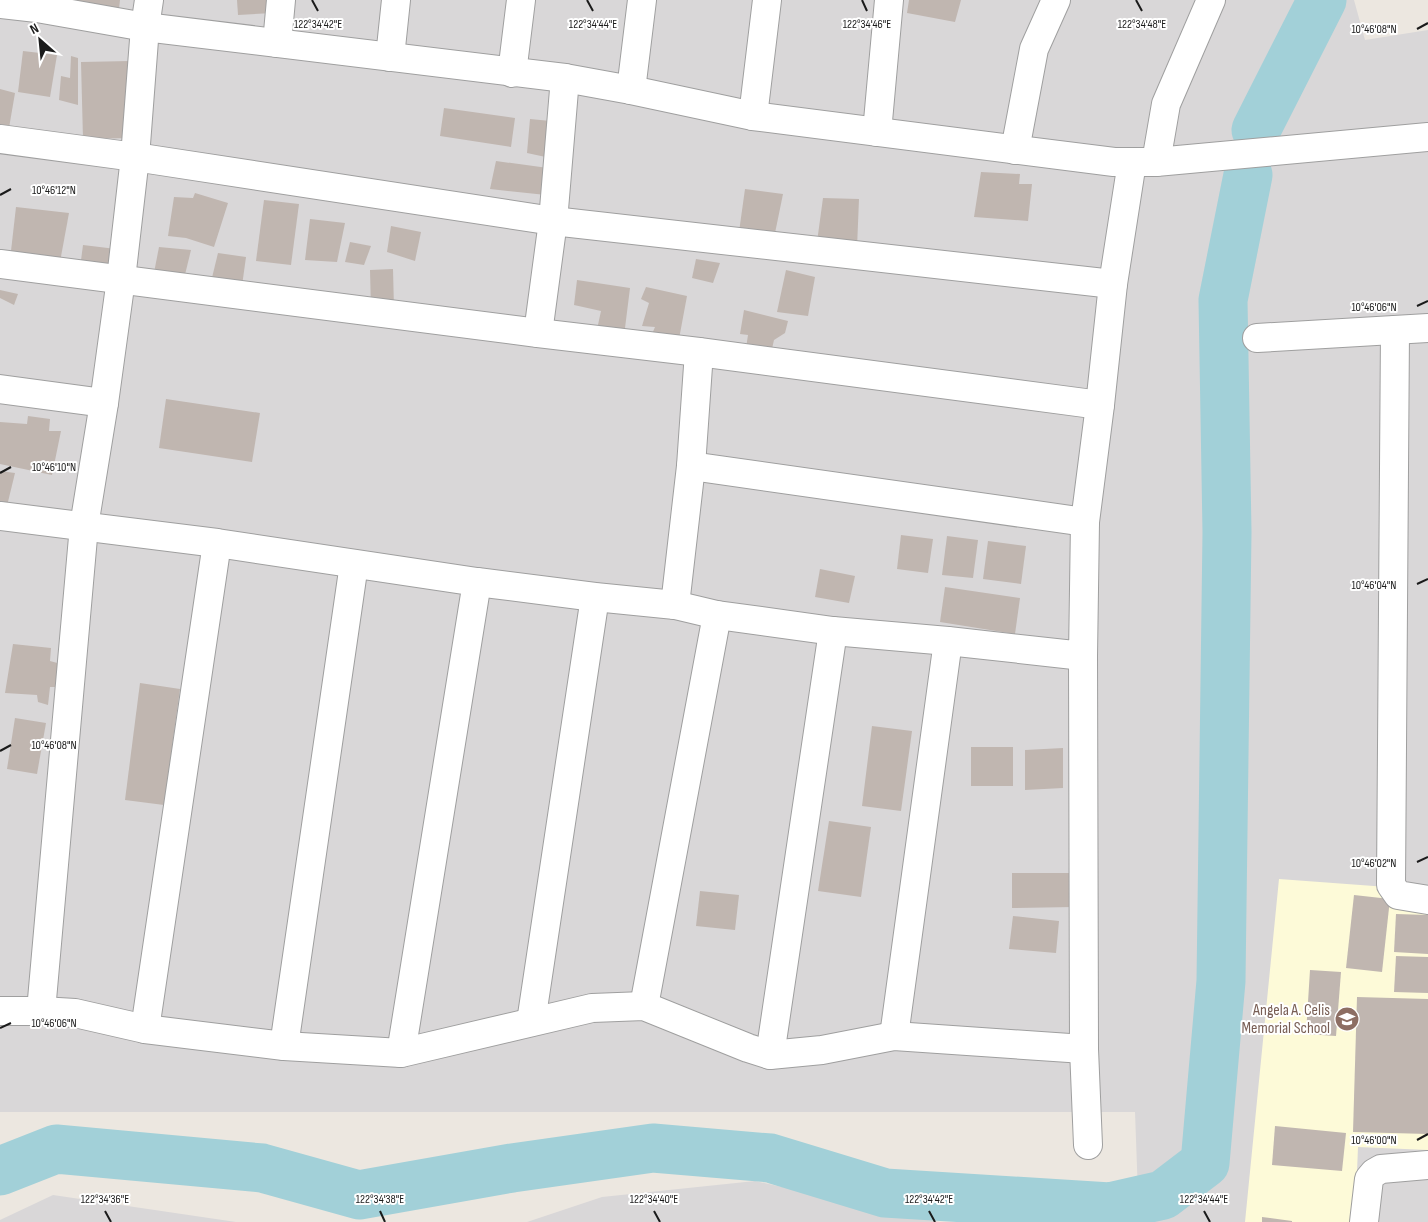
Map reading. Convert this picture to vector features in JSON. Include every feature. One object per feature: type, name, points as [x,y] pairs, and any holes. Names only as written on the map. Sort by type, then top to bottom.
[{"type":"street","points":[[41,1011],[84,526],[104,402],[120,279],[135,157],[145,27],[149,0]]},
{"type":"street","points":[[277,42],[281,0]]},
{"type":"street","points":[[390,58],[396,0]]},
{"type":"street","points":[[512,73],[521,0]]},
{"type":"street","points":[[631,90],[642,0]]},
{"type":"street","points":[[753,116],[767,0]]},
{"type":"street","points":[[877,132],[889,0]]},
{"type":"street","points":[[1015,150],[1034,49],[1056,0]]},
{"type":"street","points":[[1088,1145],[1084,1049],[1083,656],[1085,522],[1113,284],[1144,162],[1166,104],[1210,0]]},
{"type":"street","points":[[0,4],[37,4],[145,27],[565,78],[753,116],[1114,162],[1144,162],[1428,137]]},
{"type":"street","points":[[538,333],[553,221],[565,78]]},
{"type":"street","points":[[0,139],[135,157],[553,221],[1113,284]]},
{"type":"street","points":[[0,264],[699,352],[1100,405]]},
{"type":"street","points":[[1257,338],[1428,328]]},
{"type":"street","points":[[1395,330],[1391,885],[1398,895],[1428,900]]},
{"type":"street","points":[[675,605],[691,466],[699,352]]},
{"type":"street","points":[[0,389],[104,402]]},
{"type":"street","points":[[691,466],[1085,522]]},
{"type":"street","points":[[0,516],[217,543],[477,582],[675,605],[717,616],[833,631],[1083,656]]},
{"type":"street","points":[[145,1029],[217,543]]},
{"type":"street","points":[[284,1046],[354,564]]},
{"type":"street","points":[[401,1053],[477,582]]},
{"type":"street","points":[[532,1022],[595,597]]},
{"type":"street","points":[[644,1006],[717,616]]},
{"type":"street","points":[[770,1055],[833,631]]},
{"type":"street","points":[[894,1036],[948,641]]},
{"type":"street","points":[[0,1011],[75,1013],[145,1029],[284,1046],[401,1053],[592,1008],[644,1006],[770,1055],[822,1050],[894,1036],[1084,1049]]},
{"type":"street","points":[[1364,1222],[1369,1179],[1374,1173],[1381,1169],[1428,1165]]},
{"type":"shaded area","points":[[0,0],[1354,0],[1365,40],[1428,30],[1428,1222],[1139,1222],[1135,1112],[0,1112]]},
{"type":"shaded area","name":"Angela A. Celis Memorial School","points":[[1279,879],[1428,890],[1428,1150],[1358,1147],[1355,1222],[1245,1222]]},
{"type":"shaded area","points":[[755,1181],[939,1222],[527,1222],[602,1197]]},
{"type":"shaded area","points":[[53,1195],[236,1222],[0,1222],[0,1220]]},
{"type":"building","points":[[74,0],[120,0],[119,9],[74,5]]},
{"type":"building","points":[[237,0],[272,0],[273,13],[238,15]]},
{"type":"building","points":[[909,0],[961,0],[955,22],[907,13]]},
{"type":"building","points":[[23,51],[57,55],[50,97],[18,92]]},
{"type":"building","points":[[71,56],[78,58],[78,105],[59,100],[61,76],[70,78]]},
{"type":"building","points":[[130,61],[132,138],[83,139],[81,62]]},
{"type":"building","points":[[0,89],[15,93],[9,128],[0,126]]},
{"type":"building","points":[[444,108],[515,118],[511,147],[440,136]]},
{"type":"building","points":[[530,119],[561,122],[555,159],[527,153]]},
{"type":"building","points":[[496,161],[548,168],[546,195],[490,189]]},
{"type":"building","points":[[981,172],[1020,174],[1019,184],[1032,184],[1028,221],[974,217]]},
{"type":"building","points":[[745,189],[783,194],[774,238],[739,232]]},
{"type":"building","points":[[195,193],[228,203],[214,247],[186,238],[168,236],[174,197],[193,198]]},
{"type":"building","points":[[823,198],[859,199],[857,248],[817,242]]},
{"type":"building","points":[[264,200],[299,204],[291,265],[256,261]]},
{"type":"building","points":[[16,207],[69,213],[60,262],[11,251]]},
{"type":"building","points":[[310,219],[345,223],[337,262],[305,260]]},
{"type":"building","points":[[391,226],[421,232],[415,261],[387,252]]},
{"type":"building","points":[[350,242],[371,246],[364,265],[345,262]]},
{"type":"building","points":[[83,245],[116,249],[111,272],[80,268]]},
{"type":"building","points":[[159,247],[191,250],[182,287],[152,283]]},
{"type":"building","points":[[218,253],[246,257],[241,293],[210,286]]},
{"type":"building","points":[[696,259],[720,263],[713,283],[692,278]]},
{"type":"building","points":[[393,269],[394,309],[371,309],[370,270]]},
{"type":"building","points":[[786,270],[815,277],[808,316],[777,312]]},
{"type":"building","points":[[577,280],[630,288],[624,336],[596,334],[601,311],[574,305]]},
{"type":"building","points":[[646,287],[687,296],[679,339],[652,334],[655,327],[642,326],[649,303],[641,299]]},
{"type":"building","points":[[0,290],[18,294],[14,305],[0,298]]},
{"type":"building","points":[[744,310],[788,321],[785,333],[774,340],[771,353],[746,348],[748,335],[740,334]]},
{"type":"building","points":[[166,399],[260,413],[252,462],[159,448]]},
{"type":"building","points":[[28,416],[50,419],[49,431],[61,431],[52,475],[0,464],[0,422],[27,424]]},
{"type":"building","points":[[0,471],[15,473],[6,510],[0,509]]},
{"type":"building","points":[[901,535],[933,539],[928,573],[897,569]]},
{"type":"building","points":[[947,536],[978,540],[973,578],[942,575]]},
{"type":"building","points":[[988,541],[1026,546],[1021,584],[983,579]]},
{"type":"building","points":[[820,569],[855,576],[849,603],[815,597]]},
{"type":"building","points":[[945,587],[1020,598],[1015,634],[940,622]]},
{"type":"building","points":[[13,644],[51,648],[50,661],[61,664],[58,687],[50,687],[48,705],[38,702],[37,695],[5,693]]},
{"type":"building","points":[[140,683],[180,689],[164,805],[125,800]]},
{"type":"building","points":[[15,718],[46,723],[37,774],[7,769]]},
{"type":"building","points":[[872,726],[912,731],[901,811],[862,806]]},
{"type":"building","points":[[971,747],[1013,747],[1013,786],[971,786]]},
{"type":"building","points":[[1063,748],[1063,788],[1025,790],[1025,750]]},
{"type":"building","points":[[829,821],[871,827],[861,897],[818,891]]},
{"type":"building","points":[[1012,873],[1073,873],[1073,907],[1012,908]]},
{"type":"building","points":[[700,891],[739,895],[735,930],[696,926]]},
{"type":"building","points":[[1354,895],[1390,899],[1382,972],[1346,968]]},
{"type":"building","points":[[1396,914],[1428,915],[1428,954],[1394,952]]},
{"type":"building","points":[[1013,916],[1059,921],[1056,953],[1009,949]]},
{"type":"building","points":[[1396,956],[1428,957],[1428,993],[1394,992]]},
{"type":"building","points":[[1310,970],[1341,972],[1336,1036],[1306,1034]]},
{"type":"building","points":[[1357,997],[1428,999],[1428,1134],[1353,1132]]},
{"type":"building","points":[[1275,1126],[1346,1133],[1342,1171],[1272,1165]]},
{"type":"building","points":[[1262,1217],[1292,1221],[1292,1222],[1262,1222]]},
{"type":"waterway","points":[[1256,130],[1322,0]]},
{"type":"waterway","points":[[0,1171],[56,1149],[262,1168],[359,1195],[512,1168],[653,1148],[770,1158],[885,1193],[1110,1207],[1163,1195],[1205,1163],[1221,981],[1227,532],[1223,300],[1248,175]]},
{"type":"place","name":"Angela A. Celis Memorial School","points":[[1347,1019]]}]
